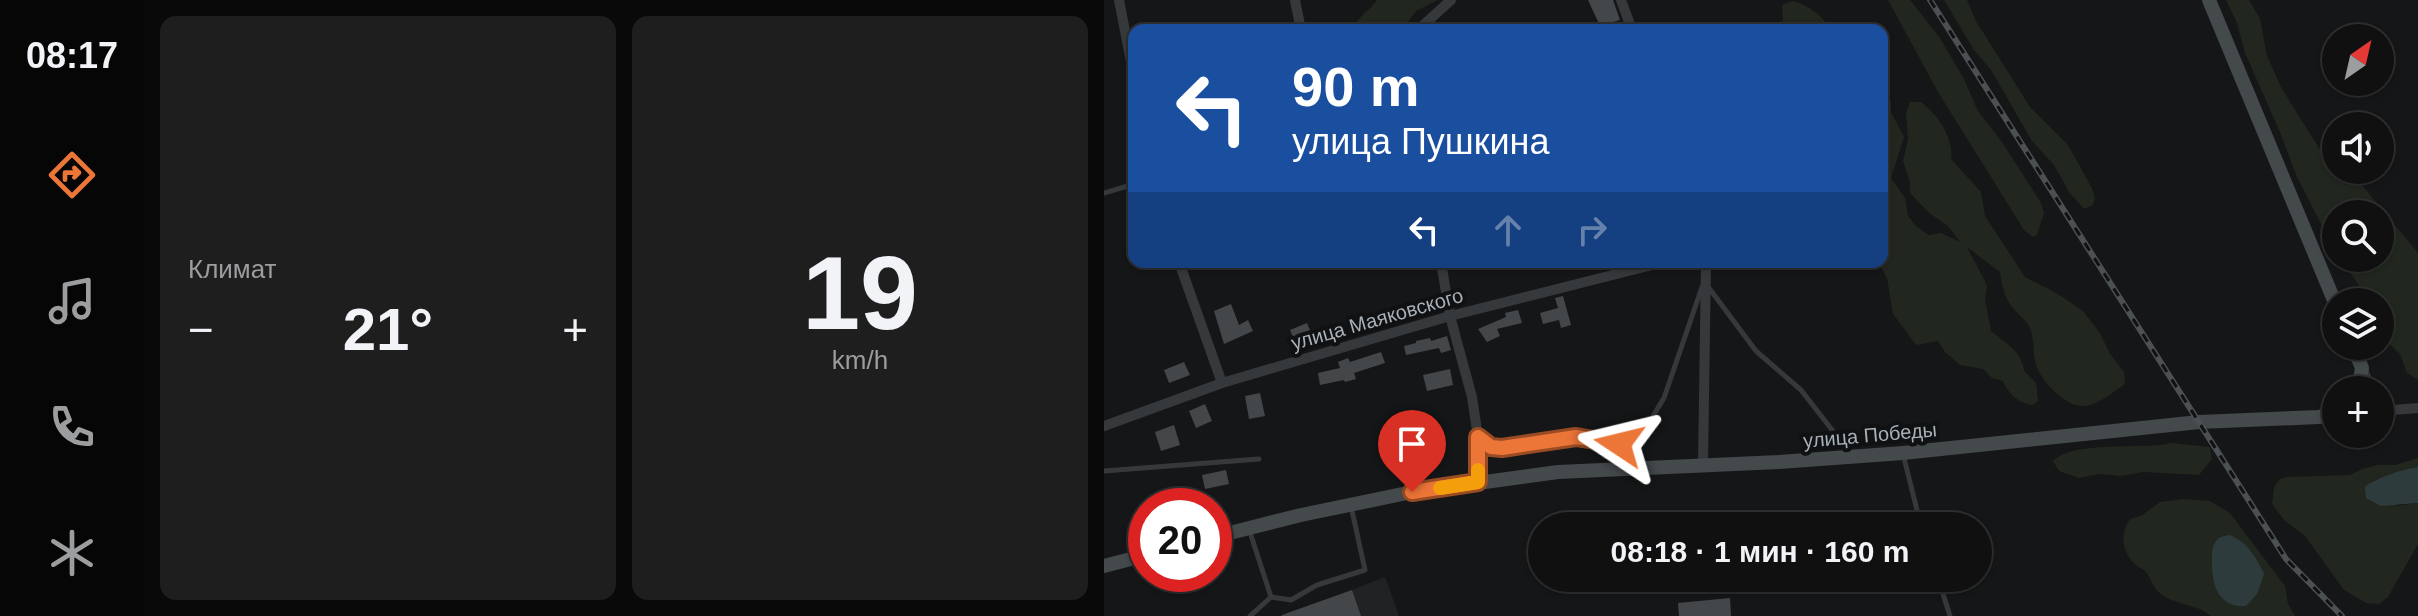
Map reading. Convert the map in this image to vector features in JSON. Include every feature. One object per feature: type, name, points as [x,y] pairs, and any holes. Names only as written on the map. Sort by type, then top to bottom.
[{"type":"street","points":[[1119,0],[1128,46]]},
{"type":"street","points":[[1295,0],[1300,24]]},
{"type":"street","points":[[1425,24],[1451,0]]},
{"type":"street","points":[[1621,0],[1630,24]]},
{"type":"street","points":[[2209,0],[2329,288]]},
{"type":"street","points":[[1181,268],[1222,383]]},
{"type":"street","points":[[1442,268],[1450,316],[1472,397],[1478,437],[1478,482]]},
{"type":"street","name":"улица Маяковского","points":[[1104,426],[1222,383],[1450,316],[1640,268]]},
{"type":"street","points":[[1703,464],[1705,268]]},
{"type":"street","points":[[2359,360],[2366,376]]},
{"type":"street","points":[[2361,376],[2362,368]]},
{"type":"street","points":[[2394,409],[2418,408]]},
{"type":"street","name":"улица Победы","points":[[1232,532],[1412,492],[1626,462],[1703,464],[1903,453],[2199,422],[2322,416]]},
{"type":"street","points":[[1104,566],[1128,560]]},
{"type":"lane","points":[[1104,193],[1128,186]]},
{"type":"lane","points":[[1704,281],[1756,351],[1801,390],[1853,456]]},
{"type":"lane","points":[[1626,462],[1652,420],[1674,375],[1704,281]]},
{"type":"lane","points":[[1478,437],[1491,447],[1502,448],[1558,439],[1591,438],[1619,444],[1629,451],[1626,462]]},
{"type":"lane","points":[[1903,453],[1918,512]]},
{"type":"lane","points":[[1104,471],[1259,459]]},
{"type":"lane","points":[[1271,597],[1291,600],[1317,585],[1365,570],[1350,505]]},
{"type":"lane","points":[[1249,528],[1271,597]]},
{"type":"lane","points":[[1942,592],[1950,616]]},
{"type":"lane","points":[[1250,616],[1271,597]]},
{"type":"shaded area","points":[[1377,0],[1438,0],[1416,11],[1406,24],[1356,24]]},
{"type":"shaded area","points":[[1888,0],[1910,0],[1940,38],[1978,111],[2041,203],[2044,213],[2037,235],[2033,237],[2024,230],[1938,92]]},
{"type":"shaded area","points":[[1944,0],[1967,0],[1976,21],[2030,107],[2068,145],[2092,188],[2095,198],[2093,205],[2084,209],[2069,192],[2054,165],[2032,141],[1991,70],[1974,50]]},
{"type":"shaded area","points":[[2226,0],[2249,0],[2260,19],[2267,56],[2282,89],[2322,150],[2322,184],[2361,184],[2374,200],[2322,200],[2322,226],[2297,177],[2245,53],[2237,23]]},
{"type":"shaded area","points":[[1793,1],[1805,6],[1827,24],[1781,24],[1782,5]]},
{"type":"shaded area","points":[[1888,100],[1904,137],[1891,178],[1905,198],[1908,216],[1929,235],[1941,233],[1960,242],[1948,226],[1929,213],[1910,193],[1903,161],[1908,139],[1906,113],[1910,102],[1921,102],[1939,120],[1950,143],[1951,159],[1981,192],[1985,216],[2025,277],[2083,311],[2124,372],[2125,384],[2098,402],[2082,406],[2065,400],[2055,392],[2038,370],[2030,327],[2007,299],[2000,272],[1967,247],[1987,287],[1985,299],[1991,331],[2012,348],[2020,358],[2024,371],[2036,383],[2038,401],[2033,405],[2018,400],[2003,381],[1992,378],[1983,369],[1960,365],[1938,341],[1916,345],[1893,314],[1887,278],[1881,268],[1888,268]]},
{"type":"shaded area","points":[[2394,224],[2418,253],[2418,380],[2407,373],[2400,354],[2394,348],[2394,288],[2360,287],[2350,272],[2394,272]]},
{"type":"shaded area","points":[[2172,443],[2210,447],[2212,459],[2199,475],[2143,472],[2079,478],[2059,471],[2053,461],[2076,450]]},
{"type":"shaded area","points":[[2418,458],[2418,467],[2373,480],[2397,506],[2418,503],[2418,544],[2388,597],[2379,604],[2366,603],[2344,590],[2305,536],[2284,520],[2272,504],[2274,487],[2286,477],[2350,475],[2377,465],[2395,465]]},
{"type":"shaded area","points":[[2418,467],[2418,503],[2381,506],[2366,498],[2365,487],[2370,484],[2390,474]]},
{"type":"shaded area","points":[[2184,499],[2210,501],[2230,513],[2285,586],[2288,604],[2295,616],[2211,616],[2158,592],[2146,572],[2128,555],[2123,540],[2125,529],[2130,519],[2141,516],[2160,502]]},
{"type":"shaded area","points":[[2230,535],[2251,551],[2264,574],[2257,594],[2246,606],[2237,606],[2223,599],[2212,572],[2214,544],[2220,537]]},
{"type":"shaded area","points":[[1385,577],[1399,616],[1279,616],[1352,590]]},
{"type":"building","points":[[1588,0],[1613,0],[1620,20],[1599,24]]},
{"type":"building","points":[[1563,296],[1571,325],[1561,328],[1559,320],[1543,324],[1540,313],[1558,308],[1555,298]]},
{"type":"building","points":[[1231,304],[1239,325],[1248,320],[1253,331],[1224,344],[1214,311]]},
{"type":"building","points":[[1518,310],[1522,323],[1497,329],[1500,336],[1487,342],[1478,329],[1506,317],[1505,313]]},
{"type":"building","points":[[1307,323],[1314,340],[1297,347],[1290,330]]},
{"type":"building","points":[[1447,336],[1451,350],[1441,353],[1439,348],[1406,355],[1404,346]]},
{"type":"building","points":[[1381,352],[1385,363],[1354,373],[1356,379],[1320,385],[1318,373],[1340,368],[1338,362],[1348,358],[1350,362]]},
{"type":"building","points":[[1184,362],[1190,375],[1169,383],[1164,370]]},
{"type":"building","points":[[1450,369],[1453,385],[1427,391],[1423,375]]},
{"type":"building","points":[[1260,393],[1265,416],[1249,419],[1245,396]]},
{"type":"building","points":[[1205,404],[1212,421],[1196,428],[1189,411]]},
{"type":"building","points":[[1174,425],[1180,445],[1161,451],[1155,432]]},
{"type":"building","points":[[1226,470],[1229,484],[1205,488],[1202,475]]},
{"type":"building","points":[[1352,590],[1361,616],[1282,616],[1282,615]]},
{"type":"building","points":[[1730,598],[1731,616],[1679,616],[1678,603]]},
{"type":"railway","points":[[1930,0],[2286,559],[2342,616]]},
{"type":"slow traffic","points":[[1440,488],[1478,482],[1478,470]]},
{"type":"route","points":[[1412,492],[1478,482],[1478,437],[1491,447],[1502,448],[1576,437],[1619,444]]}]
